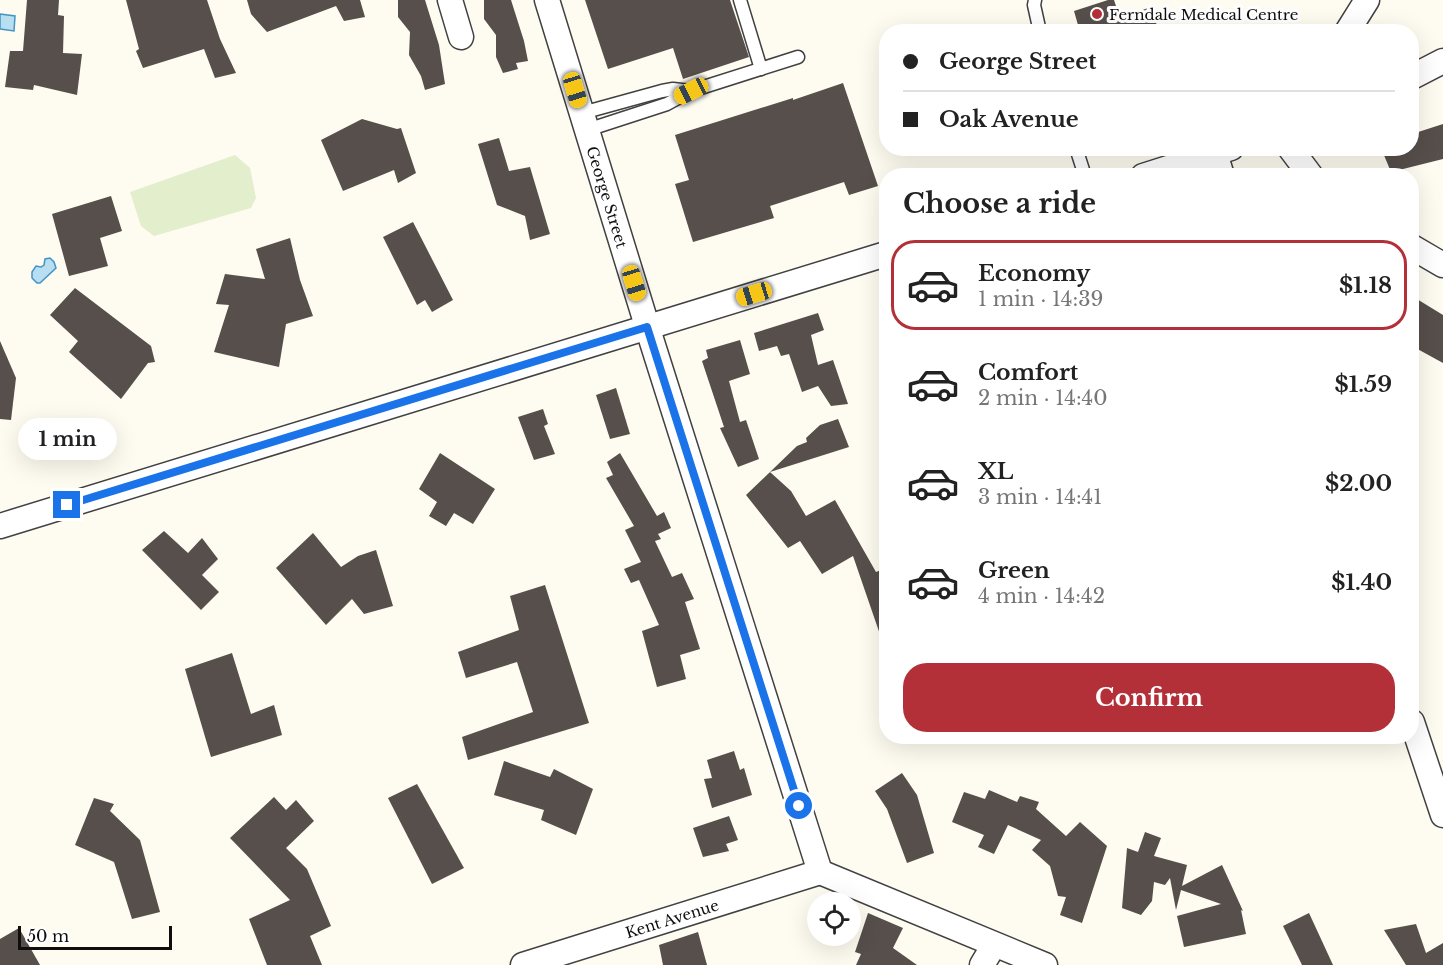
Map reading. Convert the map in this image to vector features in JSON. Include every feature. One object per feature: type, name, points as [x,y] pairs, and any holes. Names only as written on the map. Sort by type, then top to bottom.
[{"type":"street","points":[[450,0],[461,37]]},
{"type":"street","name":"George Street","points":[[547,0],[647,327],[820,872]]},
{"type":"street","points":[[1355,24],[1367,0]]},
{"type":"street","points":[[1419,73],[1443,61]]},
{"type":"street","points":[[1181,168],[1223,159]]},
{"type":"street","points":[[1419,250],[1443,265]]},
{"type":"street","points":[[0,526],[879,256]]},
{"type":"street","points":[[1419,743],[1443,815]]},
{"type":"street","points":[[820,872],[988,955],[1045,965]]},
{"type":"street","name":"Kent Avenue","points":[[523,965],[820,872]]},
{"type":"lane","points":[[740,0],[761,69]]},
{"type":"lane","points":[[1035,0],[1038,24]]},
{"type":"lane","points":[[584,121],[649,110],[691,91],[798,57]]},
{"type":"lane","points":[[584,121],[662,91],[673,89],[691,91]]},
{"type":"green space","points":[[235,155],[250,168],[256,198],[251,208],[154,236],[141,226],[130,192]]},
{"type":"water","points":[[0,14],[15,16],[14,31],[0,29]]},
{"type":"water","points":[[50,258],[56,268],[40,283],[37,283],[32,278],[32,272],[36,266],[44,265],[45,259]]},
{"type":"building","points":[[27,0],[59,0],[58,15],[64,16],[63,53],[82,54],[77,95],[34,85],[33,90],[5,87],[10,51],[23,51]]},
{"type":"building","points":[[126,0],[207,0],[220,39],[236,73],[215,78],[204,49],[143,68],[136,51],[139,49]]},
{"type":"building","points":[[247,0],[360,0],[365,17],[344,21],[336,6],[267,32],[251,14]]},
{"type":"building","points":[[398,0],[425,0],[439,45],[445,84],[425,90],[421,76],[409,55],[410,32],[398,17]]},
{"type":"building","points":[[484,0],[511,0],[528,61],[516,63],[518,69],[503,73],[496,57],[496,35],[484,19]]},
{"type":"building","points":[[585,0],[730,0],[749,57],[683,79],[673,48],[608,69]]},
{"type":"building","name":"Ferndale Medical Centre","points":[[1114,0],[1120,18],[1151,7],[1156,24],[1078,24],[1074,11]]},
{"type":"building","points":[[843,83],[878,186],[849,195],[844,182],[770,206],[774,218],[693,242],[675,184],[689,180],[675,135]]},
{"type":"building","points":[[362,119],[397,129],[401,128],[416,173],[398,183],[394,170],[343,191],[321,140]]},
{"type":"building","points":[[1443,124],[1443,159],[1407,168],[1389,168],[1384,156],[1419,156],[1419,132]]},
{"type":"building","points":[[499,138],[509,171],[530,167],[550,234],[530,240],[525,216],[497,205],[478,144]]},
{"type":"building","points":[[111,196],[122,231],[100,238],[108,266],[69,276],[52,214]]},
{"type":"building","points":[[413,222],[453,300],[432,312],[425,300],[417,305],[383,237]]},
{"type":"building","points":[[290,238],[300,280],[313,316],[286,324],[279,367],[214,352],[229,305],[216,304],[225,274],[265,279],[256,249]]},
{"type":"building","points":[[75,288],[151,346],[155,362],[148,363],[121,399],[69,352],[78,341],[50,315]]},
{"type":"building","points":[[1419,300],[1443,315],[1443,363],[1419,350]]},
{"type":"building","points":[[818,313],[824,330],[811,335],[818,365],[833,360],[848,404],[831,406],[818,386],[802,392],[789,354],[781,356],[777,346],[759,351],[754,333]]},
{"type":"building","points":[[740,340],[750,374],[729,381],[740,422],[746,420],[759,459],[738,467],[720,428],[724,427],[702,361],[708,358],[706,350]]},
{"type":"building","points":[[0,341],[16,378],[11,420],[0,419]]},
{"type":"building","points":[[616,388],[630,434],[610,439],[596,395]]},
{"type":"building","points":[[543,409],[548,424],[544,426],[555,454],[534,460],[518,417]]},
{"type":"building","points":[[838,419],[849,447],[770,472],[791,491],[806,516],[835,500],[876,572],[879,571],[879,631],[853,556],[822,574],[800,541],[788,548],[746,495],[797,446],[807,442],[806,438],[820,425]]},
{"type":"building","points":[[440,453],[495,489],[473,524],[454,513],[446,526],[429,516],[437,502],[419,489]]},
{"type":"building","points":[[620,453],[657,516],[664,512],[671,528],[658,534],[661,539],[655,541],[672,577],[682,573],[694,599],[685,602],[700,649],[680,655],[686,679],[657,687],[642,631],[659,625],[639,580],[631,583],[624,569],[641,562],[625,530],[634,526],[606,478],[613,475],[607,462]]},
{"type":"building","points":[[164,531],[188,553],[202,538],[218,559],[202,575],[219,592],[201,610],[142,550]]},
{"type":"building","points":[[313,533],[341,567],[358,556],[376,550],[393,606],[364,614],[352,599],[326,625],[276,568]]},
{"type":"building","points":[[545,585],[589,723],[468,760],[462,737],[533,712],[517,662],[466,678],[458,652],[519,630],[510,596]]},
{"type":"building","points":[[232,653],[251,714],[274,705],[282,735],[211,757],[185,669]]},
{"type":"building","points":[[734,751],[740,770],[744,768],[752,795],[712,808],[704,779],[712,778],[707,760]]},
{"type":"building","points":[[504,761],[550,777],[554,769],[593,789],[576,835],[541,820],[544,810],[494,795]]},
{"type":"building","points":[[902,773],[917,795],[934,853],[907,863],[887,809],[875,791]]},
{"type":"building","points":[[417,784],[464,868],[432,884],[388,798]]},
{"type":"building","points":[[989,790],[1017,802],[1020,796],[1039,802],[1036,809],[1066,836],[1080,822],[1107,846],[1082,923],[1060,915],[1066,897],[1058,896],[1050,866],[1032,850],[1041,840],[1008,825],[994,854],[978,847],[984,835],[952,822],[964,792],[985,799]]},
{"type":"building","points":[[274,797],[286,810],[296,800],[314,821],[286,848],[307,869],[331,926],[310,936],[322,965],[267,965],[249,919],[290,900],[230,838]]},
{"type":"building","points":[[94,798],[114,804],[110,811],[140,840],[160,912],[132,919],[114,862],[75,845]]},
{"type":"building","points":[[729,816],[738,840],[726,844],[729,851],[703,857],[693,828]]},
{"type":"building","points":[[1145,832],[1161,838],[1154,856],[1187,865],[1182,886],[1222,865],[1243,911],[1241,910],[1246,934],[1184,947],[1177,916],[1221,904],[1181,890],[1176,910],[1170,878],[1165,885],[1154,882],[1152,901],[1141,915],[1122,908],[1127,848],[1138,852]]},
{"type":"building","points":[[868,913],[903,928],[893,948],[917,965],[856,965],[861,954],[855,952],[857,946],[861,946],[861,934]]},
{"type":"building","points":[[1309,913],[1333,965],[1302,965],[1283,926]]},
{"type":"building","points":[[1416,924],[1426,953],[1443,943],[1443,965],[1406,965],[1384,930]]},
{"type":"building","points":[[19,928],[40,965],[0,965],[0,939]]},
{"type":"building","points":[[698,932],[707,965],[663,965],[659,945]]},
{"type":"place","name":"Ferndale Medical Centre","points":[[1097,14]]},
{"type":"route","points":[[67,505],[647,327],[799,806]]}]
